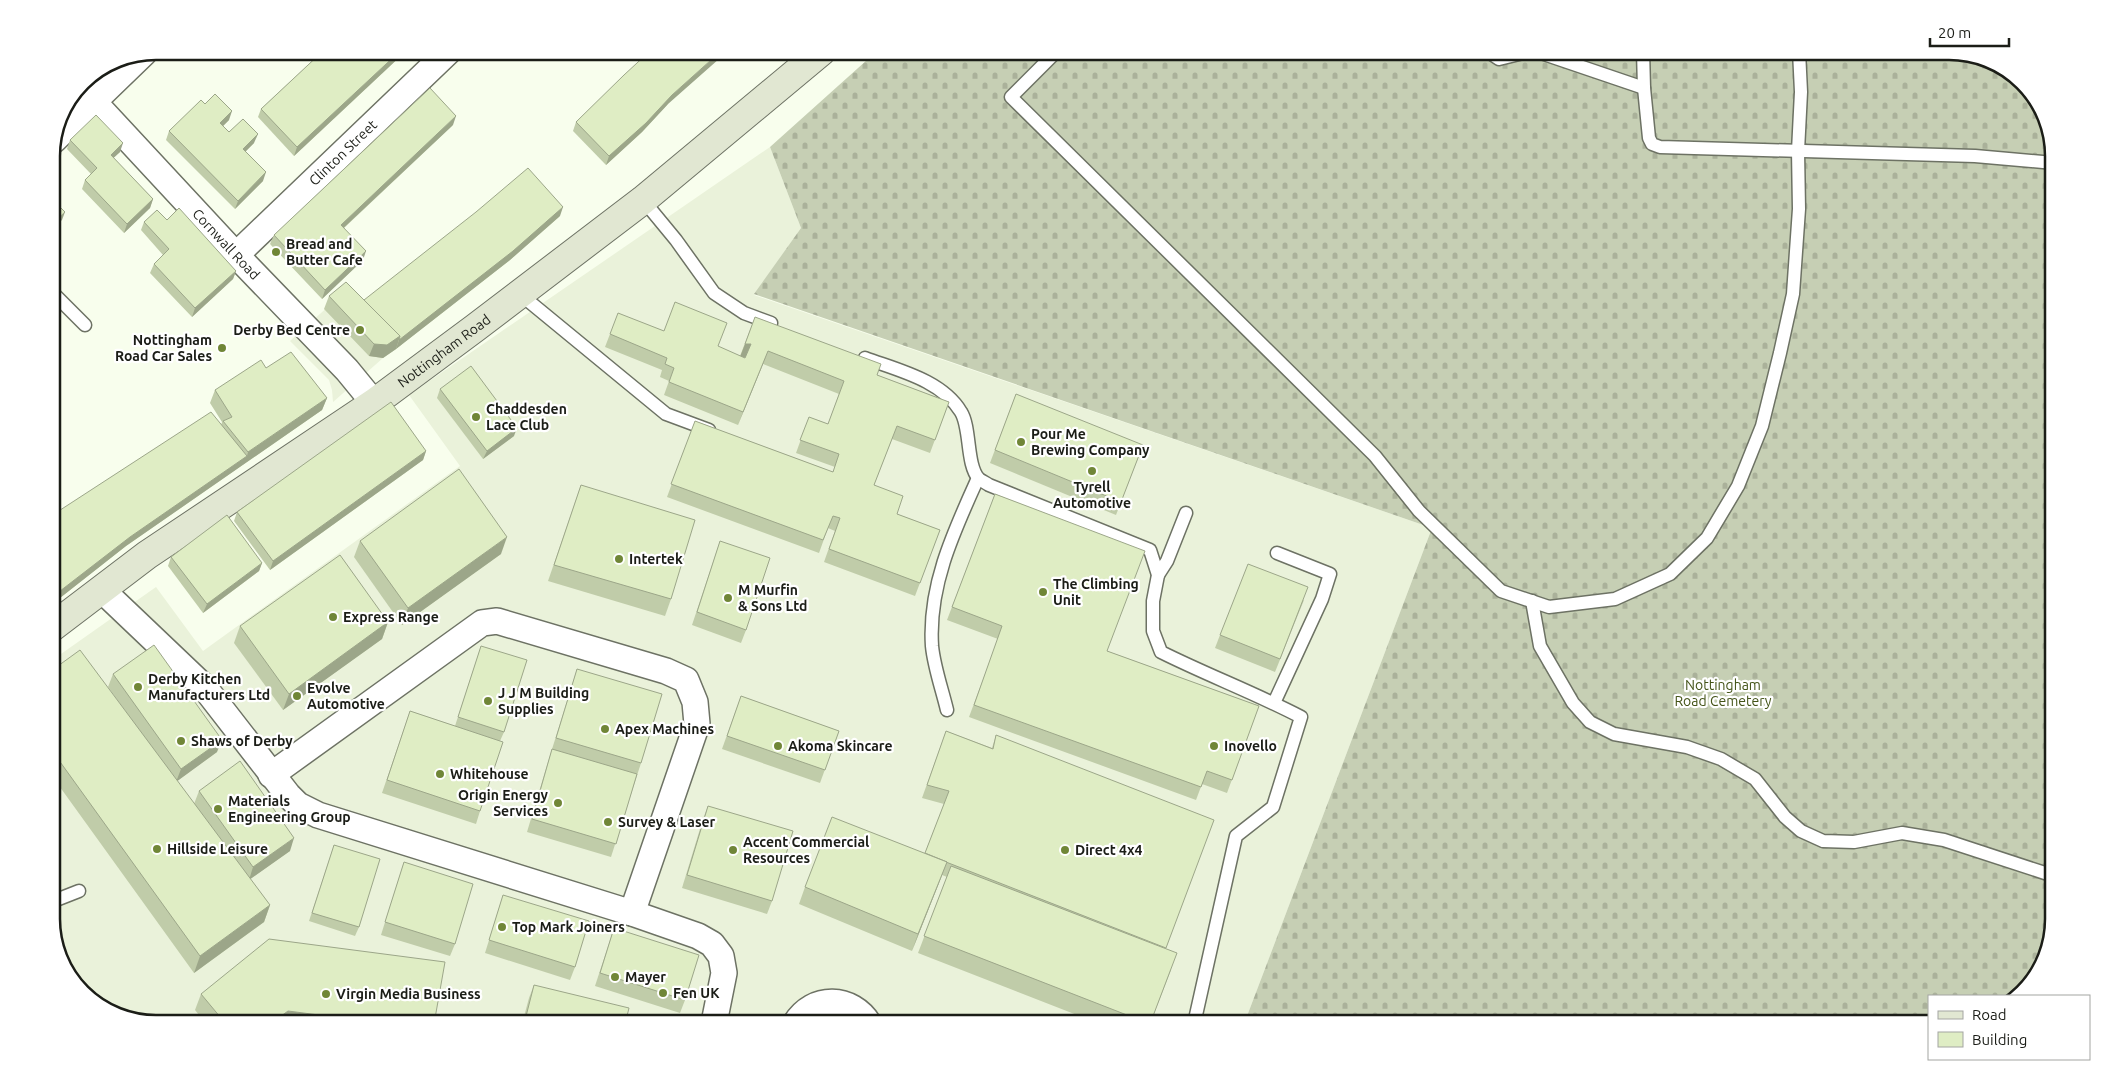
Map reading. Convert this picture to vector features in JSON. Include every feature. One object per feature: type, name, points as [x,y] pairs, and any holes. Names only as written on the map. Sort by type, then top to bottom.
[{"type":"street","name":"Clinton Street","points":[[236,255],[440,60]]},
{"type":"street","name":"Nottingham Road","points":[[60,622],[147,555],[374,403],[520,294],[643,200],[811,60]]},
{"type":"street","points":[[66,123],[86,94],[130,64]]},
{"type":"street","name":"Cornwall Road","points":[[86,94],[236,255],[347,370],[374,403]]},
{"type":"street","points":[[102,590],[205,688],[271,775],[298,805],[318,815],[632,913],[698,936],[712,944],[721,956],[724,973],[716,1015]]},
{"type":"street","points":[[271,775],[482,624],[497,621],[666,671],[686,680],[695,702],[697,724],[632,913]]},
{"type":"street","points":[[802,1015],[816,1005],[828,1001],[841,1002],[854,1007],[864,1015]]},
{"type":"lane","points":[[1048,60],[1011,97],[1375,456],[1419,511],[1501,591],[1549,607],[1615,599],[1670,574],[1707,538],[1738,486],[1762,426],[1793,294],[1799,210],[1798,151],[1801,92],[1799,60]]},
{"type":"lane","points":[[1562,60],[1644,88]]},
{"type":"lane","points":[[1643,60],[1649,138],[1652,144],[1660,147],[1975,156],[2045,162]]},
{"type":"lane","points":[[643,200],[676,240],[714,293],[744,313],[781,327]]},
{"type":"lane","points":[[520,294],[666,414],[718,434]]},
{"type":"lane","points":[[60,299],[85,325]]},
{"type":"lane","points":[[855,355],[926,381],[946,395],[962,412],[970,455],[978,478],[989,485],[1150,550],[1175,542]]},
{"type":"lane","points":[[947,710],[932,646],[935,590],[954,530],[978,478]]},
{"type":"lane","points":[[1186,513],[1175,542],[1158,575],[1153,601],[1153,631],[1161,652],[1274,703],[1300,717],[1273,807],[1236,836],[1196,1015]]},
{"type":"lane","points":[[1150,550],[1158,575]]},
{"type":"lane","points":[[1274,703],[1322,599],[1330,574],[1277,553]]},
{"type":"lane","points":[[1532,601],[1540,646],[1574,702],[1590,722],[1614,734],[1687,747],[1721,759],[1755,779],[1786,817],[1801,831],[1823,841],[1854,842],[1902,834],[1944,840],[2045,873]]},
{"type":"lane","points":[[60,899],[79,891]]},
{"type":"shaded area","points":[[770,147],[801,228],[754,295],[1432,528],[1247,1015],[149,1015],[125,1010],[102,999],[76,973],[65,950],[60,926],[60,655],[156,587],[203,651],[460,466],[409,395]]},
{"type":"shaded area","points":[[341,295],[396,349],[333,402],[329,380],[290,341]]},
{"type":"green space","name":"Nottingham Road Cemetery","points":[[867,60],[1956,60],[1980,65],[2003,76],[2029,102],[2040,125],[2045,149],[2045,920],[2042,944],[2029,973],[2008,995],[1928,995],[1928,1015],[1247,1015],[1432,528],[754,294],[801,228],[770,147]]},
{"type":"building","points":[[313,60],[390,60],[297,147],[261,109]]},
{"type":"building","points":[[640,60],[711,60],[609,156],[576,122]]},
{"type":"building","points":[[430,88],[456,116],[341,225],[366,251],[325,290],[274,235]]},
{"type":"building","points":[[215,94],[232,111],[220,123],[229,132],[243,119],[258,134],[243,149],[266,172],[238,201],[169,131],[201,100],[205,104]]},
{"type":"building","points":[[96,115],[123,143],[111,155],[153,199],[127,224],[85,180],[97,168],[70,140]]},
{"type":"building","points":[[528,168],[563,207],[513,251],[399,340],[400,336],[364,300],[476,212]]},
{"type":"building","points":[[60,207],[65,212],[60,217]]},
{"type":"building","points":[[179,208],[236,271],[195,308],[154,264],[169,249],[144,222],[157,210],[167,220]]},
{"type":"building","points":[[346,282],[400,336],[387,345],[374,344],[329,296]]},
{"type":"building","points":[[675,302],[727,323],[718,346],[745,358],[751,344],[745,344],[755,317],[881,364],[877,375],[949,402],[935,440],[897,426],[874,485],[903,496],[897,514],[940,530],[920,583],[829,549],[840,518],[833,516],[823,540],[671,484],[695,421],[833,472],[839,454],[800,440],[809,417],[828,424],[844,381],[768,351],[743,412],[669,382],[674,368],[665,364],[667,358],[610,334],[618,313],[664,331]]},
{"type":"building","points":[[291,352],[327,398],[248,452],[223,421],[232,417],[215,390],[261,360],[266,368]]},
{"type":"building","name":"Chaddesden Lace Club","points":[[471,366],[517,428],[487,451],[440,389]]},
{"type":"building","points":[[1016,394],[1143,445],[1121,502],[995,450]]},
{"type":"building","points":[[391,402],[426,451],[273,561],[237,512]]},
{"type":"building","points":[[211,412],[247,456],[130,537],[60,591],[60,510]]},
{"type":"building","points":[[459,469],[507,537],[408,608],[360,541]]},
{"type":"building","name":"Intertek","points":[[581,485],[695,520],[671,599],[554,565]]},
{"type":"building","points":[[995,494],[1145,551],[1107,651],[1259,706],[1232,780],[1207,771],[1201,787],[974,705],[1002,626],[952,607]]},
{"type":"building","points":[[227,515],[262,563],[207,604],[171,557]]},
{"type":"building","name":"M Murfin & Sons Ltd","points":[[720,541],[770,558],[746,630],[697,612]]},
{"type":"building","points":[[340,555],[388,622],[289,694],[240,626]]},
{"type":"building","points":[[1248,564],[1308,587],[1280,659],[1220,635]]},
{"type":"building","points":[[154,645],[222,740],[181,769],[113,674]]},
{"type":"building","name":"J J M Building Supplies","points":[[481,646],[527,660],[504,732],[458,717]]},
{"type":"building","name":"Hillside Leisure","points":[[80,650],[270,905],[200,956],[60,762],[60,664]]},
{"type":"building","name":"Apex Machines","points":[[577,669],[662,694],[641,763],[556,738]]},
{"type":"building","name":"Akoma Skincare","points":[[741,696],[839,731],[825,770],[727,736]]},
{"type":"building","name":"Whitehouse","points":[[410,711],[503,742],[480,811],[387,780]]},
{"type":"building","name":"Direct 4x4","points":[[946,731],[993,749],[996,735],[1214,820],[1166,948],[925,853],[949,791],[927,785]]},
{"type":"building","points":[[552,749],[637,774],[616,844],[532,819]]},
{"type":"building","points":[[240,761],[294,838],[253,867],[199,791]]},
{"type":"building","points":[[708,806],[793,831],[772,901],[687,875]]},
{"type":"building","points":[[832,817],[947,862],[918,934],[805,887]]},
{"type":"building","points":[[334,845],[380,859],[359,927],[312,913]]},
{"type":"building","points":[[404,862],[473,884],[455,944],[385,922]]},
{"type":"building","points":[[951,866],[1177,953],[1153,1015],[1127,1015],[924,936]]},
{"type":"building","points":[[503,895],[589,921],[575,967],[489,940]]},
{"type":"building","points":[[614,928],[699,955],[685,1000],[600,973]]},
{"type":"building","name":"Virgin Media Business","points":[[269,939],[445,962],[436,1015],[319,1015],[288,1011],[282,1015],[218,1015],[201,994]]},
{"type":"building","points":[[534,985],[629,1008],[627,1015],[526,1015]]},
{"type":"place","name":"Bread and Butter Cafe","points":[[276,252]]},
{"type":"place","name":"Derby Bed Centre","points":[[360,330]]},
{"type":"place","name":"Nottingham Road Car Sales","points":[[222,348]]},
{"type":"place","name":"Chaddesden Lace Club","points":[[476,417]]},
{"type":"place","name":"Pour Me Brewing Company","points":[[1021,442]]},
{"type":"place","name":"Tyrell Automotive","points":[[1092,471]]},
{"type":"place","name":"Intertek","points":[[619,559]]},
{"type":"place","name":"The Climbing Unit","points":[[1043,592]]},
{"type":"place","name":"M Murfin & Sons Ltd","points":[[728,598]]},
{"type":"place","name":"Express Range","points":[[333,617]]},
{"type":"place","name":"Derby Kitchen Manufacturers Ltd","points":[[138,687]]},
{"type":"place","name":"Evolve Automotive","points":[[297,696]]},
{"type":"place","name":"J J M Building Supplies","points":[[488,701]]},
{"type":"place","name":"Apex Machines","points":[[605,729]]},
{"type":"place","name":"Shaws of Derby","points":[[181,741]]},
{"type":"place","name":"Akoma Skincare","points":[[778,746]]},
{"type":"place","name":"Inovello","points":[[1214,746]]},
{"type":"place","name":"Whitehouse","points":[[440,774]]},
{"type":"place","name":"Origin Energy Services","points":[[558,803]]},
{"type":"place","name":"Materials Engineering Group","points":[[218,809]]},
{"type":"place","name":"Survey & Laser","points":[[608,822]]},
{"type":"place","name":"Hillside Leisure","points":[[157,849]]},
{"type":"place","name":"Accent Commercial Resources","points":[[733,850]]},
{"type":"place","name":"Direct 4x4","points":[[1065,850]]},
{"type":"place","name":"Top Mark Joiners","points":[[502,927]]},
{"type":"place","name":"Mayer","points":[[615,977]]},
{"type":"place","name":"Fen UK","points":[[663,993]]},
{"type":"place","name":"Virgin Media Business","points":[[326,994]]}]
